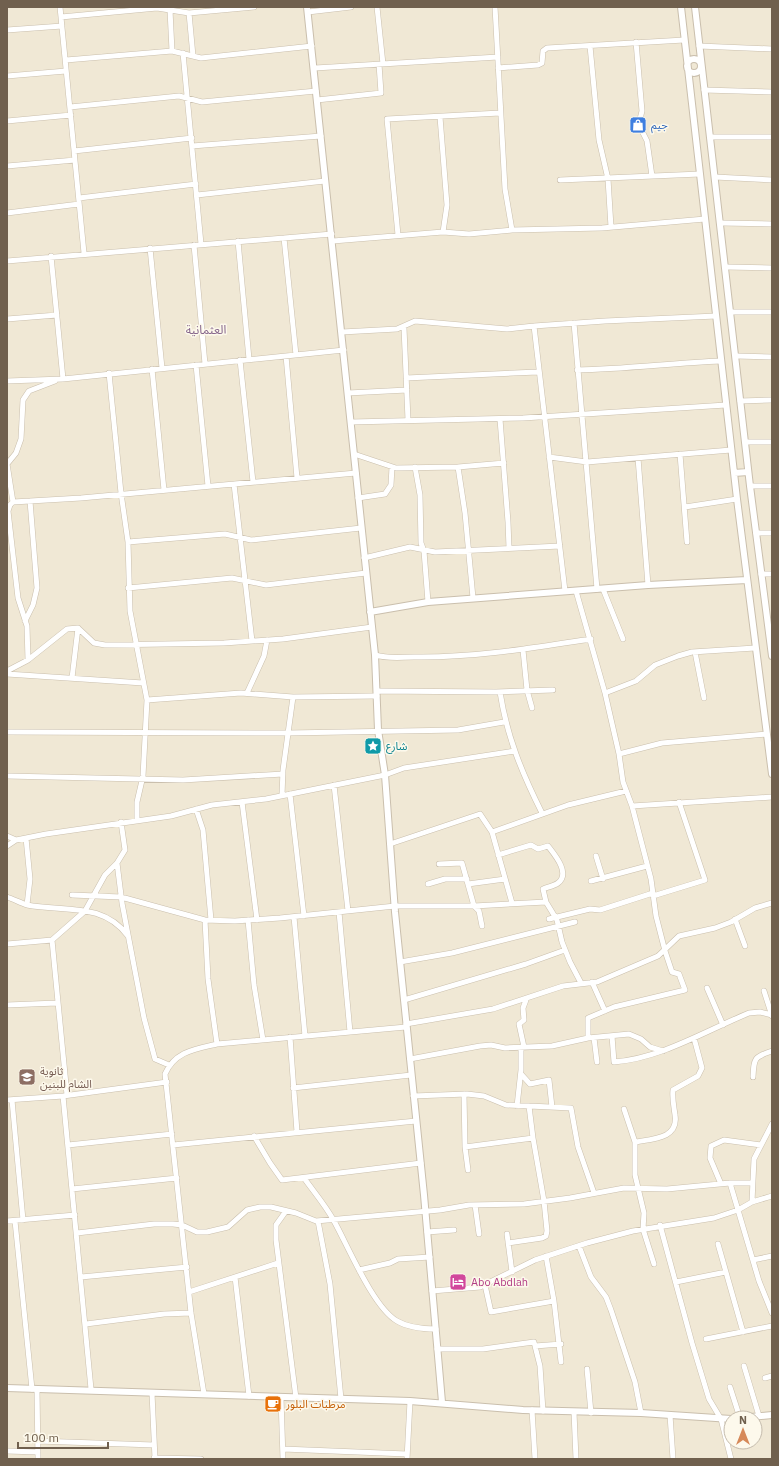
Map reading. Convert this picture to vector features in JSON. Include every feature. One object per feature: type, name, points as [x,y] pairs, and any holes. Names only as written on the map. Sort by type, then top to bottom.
[{"type":"street","points":[[60,7],[84,254]]},
{"type":"street","points":[[61,17],[157,8],[170,10],[179,9],[189,13],[254,7]]},
{"type":"street","points":[[351,7],[308,9],[325,181],[333,237],[364,558],[375,655],[378,730],[385,775],[400,962],[426,1210],[442,1402]]},
{"type":"street","points":[[317,100],[381,93],[381,64],[377,7]]},
{"type":"street","points":[[495,7],[505,189],[512,230]]},
{"type":"street","points":[[681,7],[731,450],[772,774]]},
{"type":"street","points":[[695,7],[721,223],[748,472],[761,574],[769,617],[772,656]]},
{"type":"street","points":[[170,10],[172,51]]},
{"type":"street","points":[[189,13],[193,56]]},
{"type":"street","points":[[7,30],[62,26]]},
{"type":"street","points":[[498,68],[538,65],[542,63],[544,49],[684,40]]},
{"type":"street","points":[[636,42],[642,111],[640,127],[647,141],[652,176]]},
{"type":"street","points":[[66,60],[172,51],[201,58],[312,46]]},
{"type":"street","points":[[590,46],[599,140],[608,179],[611,227]]},
{"type":"street","points":[[699,46],[772,49]]},
{"type":"street","points":[[183,53],[201,244]]},
{"type":"street","points":[[315,68],[498,57]]},
{"type":"street","points":[[687,66],[690,60],[695,59],[699,61],[701,65]]},
{"type":"street","points":[[7,76],[66,71]]},
{"type":"street","points":[[704,90],[772,92]]},
{"type":"street","points":[[70,107],[179,96],[202,102],[316,91]]},
{"type":"street","points":[[398,235],[387,119],[500,113]]},
{"type":"street","points":[[7,121],[71,115]]},
{"type":"street","points":[[440,116],[447,205],[443,232]]},
{"type":"street","points":[[192,146],[321,136]]},
{"type":"street","points":[[710,137],[772,137]]},
{"type":"street","points":[[74,151],[192,138]]},
{"type":"street","points":[[7,166],[75,160]]},
{"type":"street","points":[[560,180],[700,174]]},
{"type":"street","points":[[715,178],[772,180]]},
{"type":"street","points":[[197,194],[325,181]]},
{"type":"street","points":[[79,198],[196,184]]},
{"type":"street","points":[[7,213],[79,204]]},
{"type":"street","points":[[7,261],[52,256],[284,238],[398,235],[443,232],[469,234],[512,230],[611,227],[705,219]]},
{"type":"street","points":[[721,223],[772,224]]},
{"type":"street","points":[[284,238],[296,355]]},
{"type":"street","points":[[238,241],[249,359]]},
{"type":"street","points":[[194,245],[205,364]]},
{"type":"street","points":[[150,248],[162,368]]},
{"type":"street","points":[[52,256],[63,379]]},
{"type":"street","points":[[726,267],[772,268]]},
{"type":"street","points":[[731,312],[772,312]]},
{"type":"street","points":[[7,319],[57,314]]},
{"type":"street","points":[[342,332],[404,328],[415,321],[438,322],[507,330],[574,323],[716,316]]},
{"type":"street","points":[[574,323],[577,370],[587,462],[588,500],[600,589],[623,639]]},
{"type":"street","points":[[534,326],[538,372],[565,591]]},
{"type":"street","points":[[404,328],[408,420]]},
{"type":"street","points":[[7,381],[63,379],[344,350]]},
{"type":"street","points":[[286,356],[297,478]]},
{"type":"street","points":[[736,356],[772,356]]},
{"type":"street","points":[[240,360],[253,482]]},
{"type":"street","points":[[577,370],[619,370],[674,363],[721,361]]},
{"type":"street","points":[[196,365],[208,486]]},
{"type":"street","points":[[152,369],[164,490]]},
{"type":"street","points":[[406,378],[538,372]]},
{"type":"street","points":[[110,373],[121,494],[128,542],[128,588],[133,632],[137,643],[147,700],[146,734],[142,779],[137,802],[137,820]]},
{"type":"street","points":[[28,660],[27,626],[18,598],[8,511],[13,502],[7,464],[16,453],[21,439],[23,400],[30,391],[63,379]]},
{"type":"street","points":[[348,393],[406,390]]},
{"type":"street","points":[[740,401],[772,400]]},
{"type":"street","points":[[351,422],[500,419],[726,405]]},
{"type":"street","points":[[500,419],[509,548]]},
{"type":"street","points":[[745,442],[772,442]]},
{"type":"street","points":[[549,457],[587,462],[731,450]]},
{"type":"street","points":[[354,454],[392,467],[458,467],[504,463]]},
{"type":"street","points":[[680,454],[687,542]]},
{"type":"street","points":[[638,458],[648,585]]},
{"type":"street","points":[[358,498],[385,494],[391,485],[392,467]]},
{"type":"street","points":[[415,467],[420,496],[421,543],[424,551],[428,602]]},
{"type":"street","points":[[458,467],[465,513],[473,598]]},
{"type":"street","points":[[734,473],[748,472]]},
{"type":"street","points":[[13,502],[356,473]]},
{"type":"street","points":[[234,484],[252,641]]},
{"type":"street","points":[[750,486],[772,486]]},
{"type":"street","points":[[685,506],[737,499]]},
{"type":"street","points":[[25,621],[34,605],[37,588],[30,501]]},
{"type":"street","points":[[128,542],[225,534],[251,540],[361,528]]},
{"type":"street","points":[[756,533],[772,533]]},
{"type":"street","points":[[364,558],[410,547],[424,551],[560,546]]},
{"type":"street","points":[[128,588],[232,578],[266,585],[366,573]]},
{"type":"street","points":[[761,574],[772,574]]},
{"type":"street","points":[[370,612],[428,602],[473,598],[648,585],[747,580]]},
{"type":"street","points":[[576,591],[605,693],[619,754],[622,777],[632,806],[647,866],[665,951],[672,972],[679,974],[685,990],[653,996],[588,1018],[588,1038]]},
{"type":"street","points":[[7,673],[28,660],[67,629],[78,628],[94,643],[137,643],[267,640],[372,627]]},
{"type":"street","points":[[72,678],[78,628]]},
{"type":"street","points":[[375,655],[387,658],[437,658],[523,650],[590,639]]},
{"type":"street","points":[[247,693],[264,656],[267,640]]},
{"type":"street","points":[[605,693],[636,681],[655,665],[664,660],[695,652],[755,648]]},
{"type":"street","points":[[523,650],[532,708]]},
{"type":"street","points":[[695,652],[704,698]]},
{"type":"street","points":[[7,673],[143,683]]},
{"type":"street","points":[[147,700],[204,694],[247,693],[293,698],[377,694],[553,690]]},
{"type":"street","points":[[500,692],[504,722],[515,751],[517,761],[542,813]]},
{"type":"street","points":[[282,795],[283,774],[293,698]]},
{"type":"street","points":[[7,732],[146,734],[458,730],[504,722]]},
{"type":"street","points":[[619,754],[662,743],[767,734]]},
{"type":"street","points":[[7,846],[16,840],[26,838],[122,822],[171,816],[212,804],[242,802],[290,794],[385,775],[404,768],[515,751]]},
{"type":"street","points":[[7,776],[183,780],[283,774]]},
{"type":"street","points":[[334,785],[348,911]]},
{"type":"street","points":[[492,832],[542,813],[626,791]]},
{"type":"street","points":[[290,794],[304,916]]},
{"type":"street","points":[[632,806],[772,797]]},
{"type":"street","points":[[242,802],[257,920]]},
{"type":"street","points":[[549,919],[590,909],[600,910],[705,880],[680,802]]},
{"type":"street","points":[[196,809],[202,830],[211,920]]},
{"type":"street","points":[[390,844],[480,814],[492,832],[512,903]]},
{"type":"street","points":[[7,944],[52,940],[85,911],[105,875],[117,863],[125,850],[122,822]]},
{"type":"street","points":[[7,836],[16,840]]},
{"type":"street","points":[[26,838],[30,879],[27,905]]},
{"type":"street","points":[[498,855],[531,844],[538,849],[548,846],[560,860],[562,876],[559,882],[543,889],[546,902],[555,917],[566,950],[581,983]]},
{"type":"street","points":[[596,856],[603,879]]},
{"type":"street","points":[[117,863],[121,897],[144,1018],[152,1051],[156,1059],[169,1065]]},
{"type":"street","points":[[439,864],[462,863],[474,906],[478,911],[482,926]]},
{"type":"street","points":[[591,881],[647,866]]},
{"type":"street","points":[[428,884],[444,879],[467,882],[505,879]]},
{"type":"street","points":[[72,895],[121,897],[205,920],[257,920],[395,906],[474,906],[546,902]]},
{"type":"street","points":[[7,897],[27,905],[63,907],[110,918],[121,927],[130,939]]},
{"type":"street","points":[[204,1394],[191,1313],[174,1145],[165,1074],[169,1065],[176,1057],[189,1050],[217,1044],[406,1026],[493,1009],[526,1000],[563,986],[598,982],[658,956],[680,936],[716,928],[755,908],[772,904]]},
{"type":"street","points":[[339,912],[350,1032]]},
{"type":"street","points":[[294,916],[305,1036]]},
{"type":"street","points":[[735,919],[745,946]]},
{"type":"street","points":[[205,920],[208,979],[217,1044]]},
{"type":"street","points":[[248,920],[254,985],[263,1040]]},
{"type":"street","points":[[400,962],[452,953],[575,922]]},
{"type":"street","points":[[52,940],[68,1145],[91,1389]]},
{"type":"street","points":[[404,1000],[526,964],[566,950]]},
{"type":"street","points":[[592,982],[605,1011]]},
{"type":"street","points":[[707,988],[723,1025]]},
{"type":"street","points":[[764,991],[772,1016]]},
{"type":"street","points":[[518,1106],[522,1047],[519,1024],[524,1020],[522,1008],[526,1000]]},
{"type":"street","points":[[7,1006],[57,1003]]},
{"type":"street","points":[[612,1036],[614,1062],[630,1061],[663,1051],[749,1014],[760,1012],[772,1016]]},
{"type":"street","points":[[410,1059],[485,1045],[505,1048],[552,1046],[588,1038],[629,1034],[641,1039],[650,1047],[663,1051]]},
{"type":"street","points":[[290,1037],[297,1132]]},
{"type":"street","points":[[594,1038],[597,1062]]},
{"type":"street","points":[[635,1142],[669,1134],[674,1130],[676,1122],[672,1096],[673,1090],[698,1076],[702,1068],[694,1038]]},
{"type":"street","points":[[753,1077],[754,1062],[757,1056],[772,1051]]},
{"type":"street","points":[[293,1088],[411,1074]]},
{"type":"street","points":[[521,1074],[530,1084],[549,1080],[552,1107]]},
{"type":"street","points":[[24,1220],[10,1100],[65,1095],[167,1082]]},
{"type":"street","points":[[413,1096],[464,1094],[484,1096],[506,1105],[571,1108],[578,1147],[594,1193]]},
{"type":"street","points":[[464,1094],[468,1170]]},
{"type":"street","points":[[508,1243],[542,1238],[546,1236],[547,1231],[544,1201],[529,1106]]},
{"type":"street","points":[[624,1109],[635,1142],[635,1170],[644,1213],[643,1228],[654,1264]]},
{"type":"street","points":[[174,1145],[416,1121]]},
{"type":"street","points":[[752,1202],[754,1159],[772,1124]]},
{"type":"street","points":[[68,1145],[172,1134]]},
{"type":"street","points":[[254,1136],[282,1180],[421,1163]]},
{"type":"street","points":[[466,1146],[533,1138]]},
{"type":"street","points":[[721,1184],[710,1158],[711,1146],[724,1140],[761,1145]]},
{"type":"street","points":[[72,1189],[177,1178]]},
{"type":"street","points":[[304,1178],[333,1219],[359,1270],[379,1302],[389,1314],[397,1320],[418,1328],[436,1330]]},
{"type":"street","points":[[77,1233],[154,1224],[182,1225],[197,1232],[207,1232],[228,1227],[247,1210],[260,1207],[271,1207],[318,1221],[426,1210],[440,1210],[475,1205],[524,1204],[638,1187],[667,1188],[730,1183],[752,1183]]},
{"type":"street","points":[[730,1183],[753,1260],[770,1303],[772,1313]]},
{"type":"street","points":[[432,1291],[466,1289],[485,1285],[546,1256],[643,1228],[701,1221],[738,1210],[752,1202],[772,1196]]},
{"type":"street","points":[[475,1205],[479,1234]]},
{"type":"street","points":[[286,1211],[276,1225],[278,1263],[296,1398]]},
{"type":"street","points":[[7,1222],[75,1215]]},
{"type":"street","points":[[15,1221],[35,1388],[38,1459]]},
{"type":"street","points":[[318,1221],[330,1284],[340,1399]]},
{"type":"street","points":[[660,1225],[709,1399],[721,1419],[731,1459]]},
{"type":"street","points":[[427,1232],[454,1230]]},
{"type":"street","points":[[507,1234],[512,1272]]},
{"type":"street","points":[[718,1244],[743,1332]]},
{"type":"street","points":[[579,1246],[591,1277],[606,1297],[611,1310],[635,1382],[641,1413]]},
{"type":"street","points":[[546,1256],[562,1362]]},
{"type":"street","points":[[753,1260],[772,1256]]},
{"type":"street","points":[[359,1270],[390,1263],[398,1259],[430,1257]]},
{"type":"street","points":[[189,1292],[278,1263]]},
{"type":"street","points":[[81,1277],[187,1267]]},
{"type":"street","points":[[676,1282],[726,1272]]},
{"type":"street","points":[[235,1277],[249,1396]]},
{"type":"street","points":[[485,1285],[491,1312],[554,1301]]},
{"type":"street","points":[[86,1324],[164,1314],[191,1313]]},
{"type":"street","points":[[706,1339],[772,1326]]},
{"type":"street","points":[[437,1349],[482,1348],[534,1342],[540,1366],[544,1411]]},
{"type":"street","points":[[535,1346],[560,1344]]},
{"type":"street","points":[[744,1366],[757,1410]]},
{"type":"street","points":[[587,1369],[591,1413]]},
{"type":"street","points":[[765,1378],[772,1376]]},
{"type":"street","points":[[730,1387],[737,1410]]},
{"type":"street","points":[[7,1388],[91,1389],[281,1398],[442,1402],[544,1411],[641,1413],[721,1419]]},
{"type":"street","points":[[152,1393],[154,1459],[201,1459]]},
{"type":"street","points":[[281,1398],[283,1459]]},
{"type":"street","points":[[283,1449],[407,1457],[410,1401]]},
{"type":"street","points":[[532,1410],[534,1459]]},
{"type":"street","points":[[574,1412],[576,1459]]},
{"type":"street","points":[[670,1415],[673,1459]]},
{"type":"street","points":[[38,1441],[154,1445]]},
{"type":"street","points":[[7,1451],[38,1452]]},
{"type":"shaded area","points":[[7,7],[772,7],[772,1459],[7,1459]]},
{"type":"place","name":"جيم","points":[[638,125]]},
{"type":"place","name":"شارع","points":[[373,746]]},
{"type":"place","name":"ثانوية الشام للبنين","points":[[27,1077]]},
{"type":"place","name":"Abo Abdlah","points":[[458,1282]]},
{"type":"place","name":"مرطبات البلور","points":[[273,1404]]},
{"type":"district","name":"العثمانية","points":[[206,329]]}]
